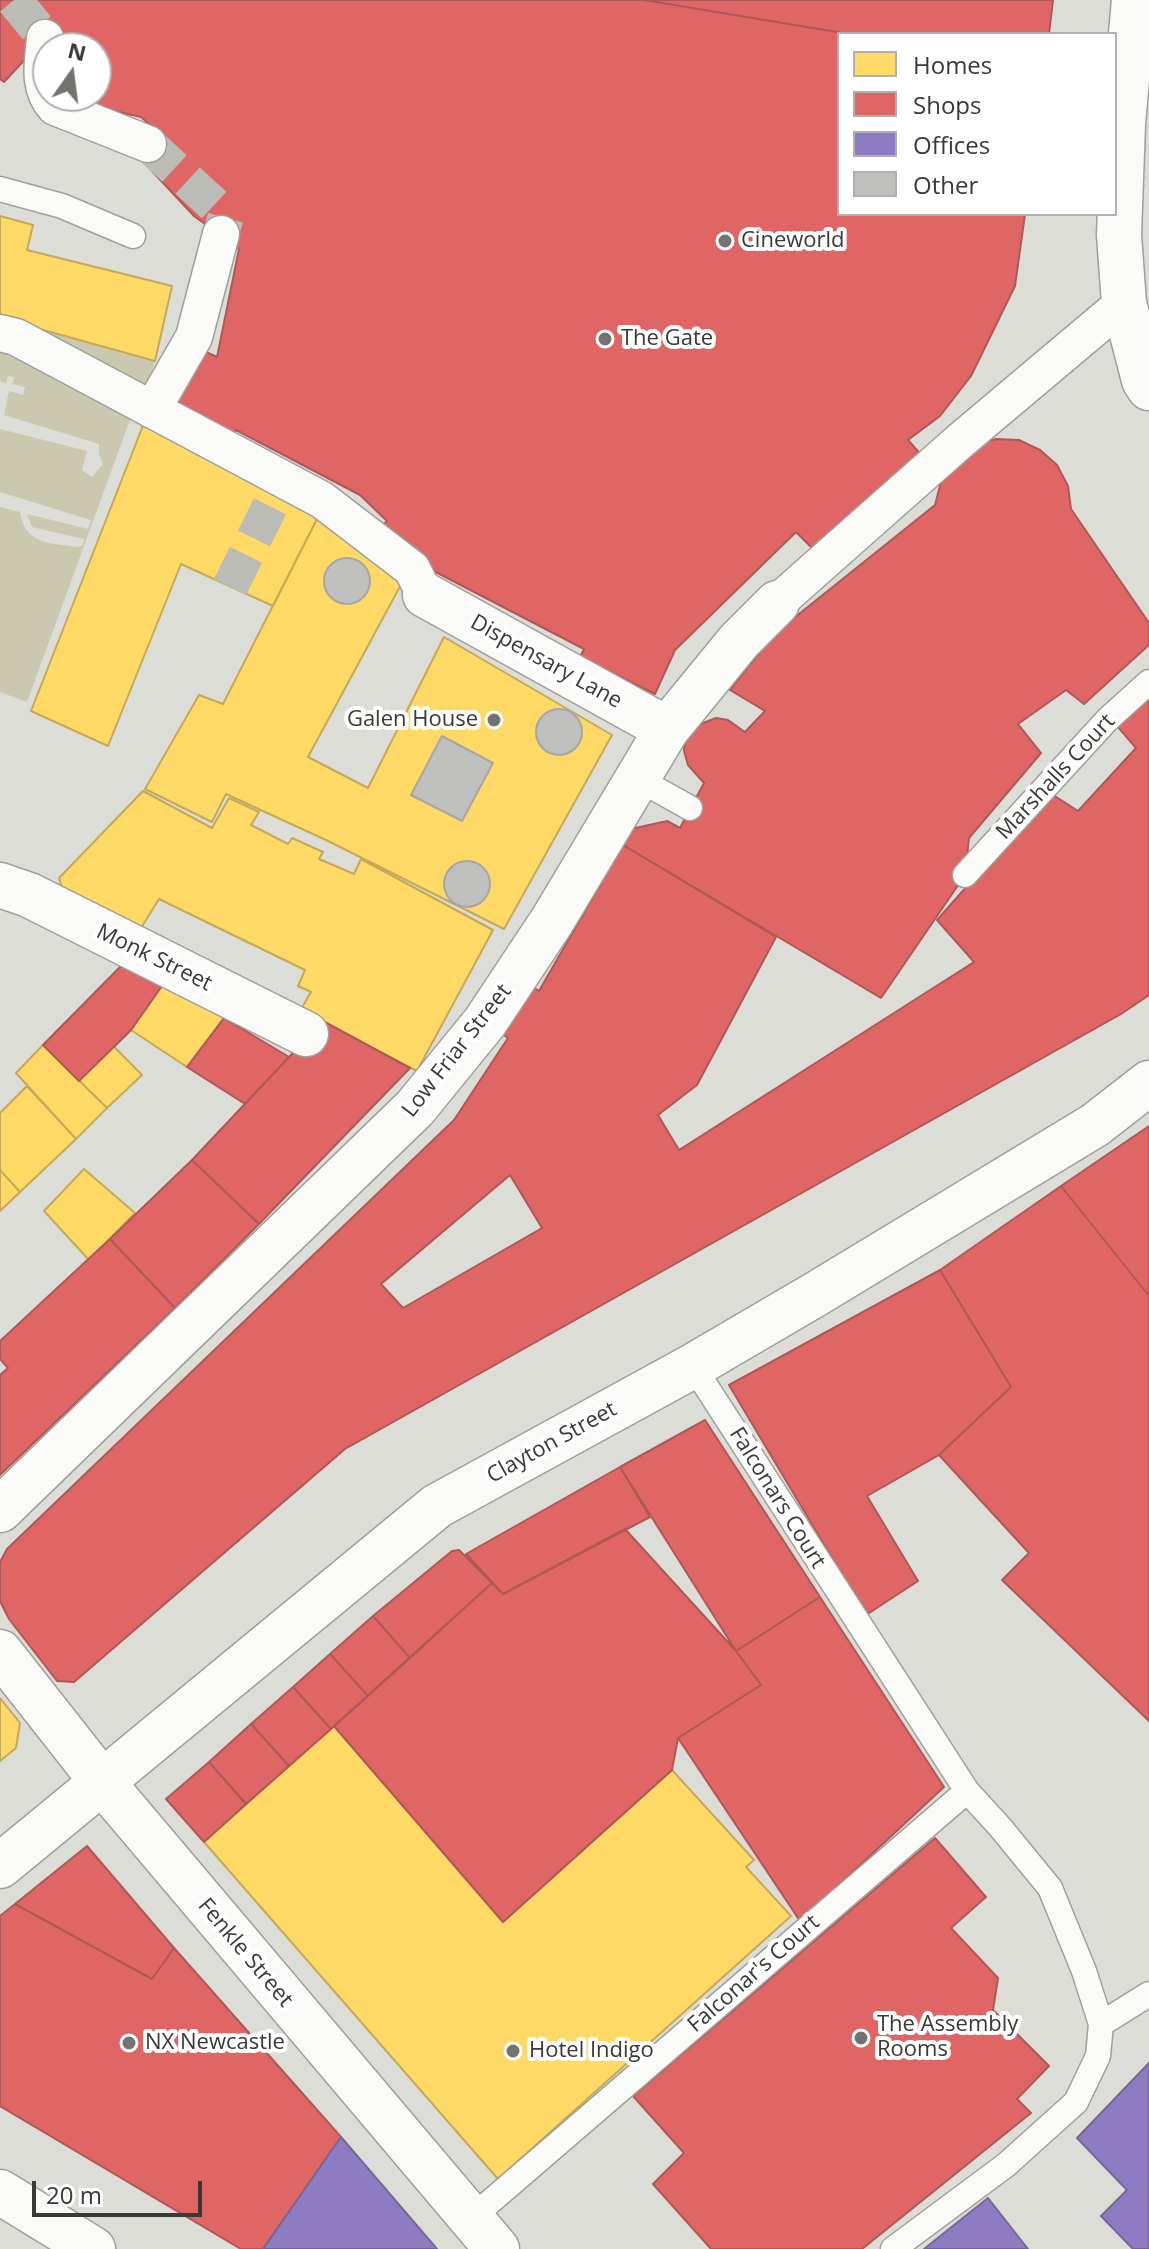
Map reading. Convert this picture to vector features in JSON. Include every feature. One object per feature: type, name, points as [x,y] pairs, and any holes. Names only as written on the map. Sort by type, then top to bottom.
[{"type":"street","points":[[1134,0],[1123,124],[1119,235],[1124,303],[1144,380],[1149,388]]},
{"type":"street","points":[[68,112],[148,144]]},
{"type":"street","points":[[152,410],[194,337],[221,234]]},
{"type":"street","points":[[777,603],[960,441],[1124,303]]},
{"type":"street","points":[[0,333],[16,337],[322,500],[412,569],[425,595]]},
{"type":"street","name":"Dispensary Lane","points":[[425,595],[667,729]]},
{"type":"street","name":"Low Friar Street","points":[[0,1510],[415,1108],[485,1022],[552,921],[667,729],[739,641],[777,603]]},
{"type":"street","name":"Monk Street","points":[[0,885],[29,895],[306,1034]]},
{"type":"street","name":"Clayton Street","points":[[0,1866],[437,1506],[693,1366],[1082,1133],[1149,1083]]},
{"type":"street","name":"Fenkle Street","points":[[0,1652],[103,1783],[483,2234]]},
{"type":"street","points":[[0,2192],[93,2249]]},
{"type":"lane","points":[[0,189],[62,206],[133,236]]},
{"type":"lane","name":"Marshalls Court","points":[[965,875],[1107,720],[1149,682]]},
{"type":"lane","points":[[638,779],[690,808]]},
{"type":"lane","name":"Falconars Court","points":[[693,1366],[967,1791]]},
{"type":"lane","points":[[893,2249],[1006,2165],[1076,2102],[1098,2056],[1101,2024],[1084,1971],[1050,1888],[967,1791]]},
{"type":"lane","name":"Falconar's Court","points":[[483,2234],[967,1791]]},
{"type":"lane","points":[[1101,2024],[1149,1994]]},
{"type":"shaded area","points":[[11,321],[155,361],[146,392]]},
{"type":"shaded area","points":[[0,347],[131,417],[27,702],[0,692],[0,507],[20,512],[27,531],[33,537],[78,547],[83,545],[84,539],[32,527],[27,514],[88,529],[91,520],[0,492],[0,429],[87,451],[82,470],[92,477],[103,464],[99,444],[4,415],[9,391],[23,395],[25,387],[13,384],[14,377],[8,376],[6,383],[0,381]]},
{"type":"building: Homes","points":[[0,216],[33,225],[27,250],[172,286],[155,361],[0,318]]},
{"type":"building: Homes","points":[[144,423],[320,513],[273,606],[181,564],[108,746],[31,711]]},
{"type":"building: Homes","name":"Galen House","points":[[320,513],[404,579],[308,757],[368,788],[444,637],[612,735],[504,929],[226,794],[212,822],[145,789],[199,695],[223,704]]},
{"type":"building: Homes","points":[[143,791],[212,828],[229,798],[259,812],[251,825],[288,844],[292,838],[323,852],[319,859],[354,874],[361,859],[493,930],[417,1071],[300,1011],[311,992],[298,986],[305,970],[159,899],[138,933],[64,895],[59,878]]},
{"type":"building: Homes","points":[[127,960],[164,983],[131,1030],[115,1046],[78,1010]]},
{"type":"building: Homes","points":[[164,983],[224,1018],[187,1067],[131,1030]]},
{"type":"building: Homes","points":[[78,1010],[142,1075],[107,1108],[43,1045]]},
{"type":"building: Homes","points":[[43,1045],[107,1108],[76,1139],[16,1073]]},
{"type":"building: Homes","points":[[27,1086],[76,1139],[20,1192],[0,1170],[0,1113]]},
{"type":"building: Homes","points":[[84,1169],[135,1213],[89,1260],[44,1211]]},
{"type":"building: Homes","points":[[0,1170],[20,1192],[0,1211]]},
{"type":"building: Homes","points":[[0,1698],[20,1723],[16,1748],[0,1761]]},
{"type":"building: Homes","name":"Hotel Indigo","points":[[334,1726],[503,1922],[672,1770],[754,1860],[746,1867],[791,1916],[498,2179],[204,1842]]},
{"type":"building: Shops","name":"The Gate","points":[[0,0],[644,0],[837,32],[837,216],[1025,216],[1015,286],[971,376],[940,416],[908,440],[923,457],[812,548],[796,532],[675,650],[655,694],[580,657],[584,649],[426,567],[380,528],[387,521],[360,495],[236,430],[231,437],[176,405],[204,351],[217,357],[239,249],[194,216],[136,154],[160,134],[141,117],[112,110],[112,32],[32,32],[32,52],[4,82],[0,79]]},
{"type":"building: Shops","points":[[644,0],[1053,0],[1049,32],[837,32]]},
{"type":"building: Shops","points":[[996,439],[1019,440],[1040,450],[1057,465],[1068,486],[1071,509],[1149,623],[1149,645],[1084,704],[1066,690],[1018,724],[1041,753],[969,838],[965,875],[881,998],[623,845],[631,829],[667,821],[680,828],[704,783],[688,765],[684,751],[685,738],[693,727],[716,718],[728,720],[745,732],[765,711],[730,690],[774,634],[935,505],[943,474],[975,445]]},
{"type":"building: Shops","points":[[1149,698],[1149,995],[1121,1014],[345,1449],[74,1682],[57,1681],[9,1619],[0,1601],[0,1562],[7,1549],[454,1120],[508,1038],[498,1031],[530,985],[539,991],[623,845],[776,937],[697,1085],[658,1115],[679,1150],[974,962],[937,920],[1050,793],[1078,811],[1136,748],[1118,727]],"holes":[[[510,1175],[542,1228],[403,1308],[381,1284]]]},
{"type":"building: Shops","points":[[127,960],[164,983],[131,1030],[79,1081],[43,1045]]},
{"type":"building: Shops","points":[[224,1018],[289,1057],[245,1104],[187,1067]]},
{"type":"building: Shops","points":[[323,1021],[410,1068],[259,1224],[192,1160]]},
{"type":"building: Shops","points":[[1149,1126],[1149,1296],[1061,1186]]},
{"type":"building: Shops","points":[[192,1160],[259,1224],[175,1308],[110,1239]]},
{"type":"building: Shops","points":[[1061,1186],[1149,1296],[1149,1721],[1002,1580],[1029,1553],[939,1455],[1011,1387],[940,1270]]},
{"type":"building: Shops","points":[[110,1239],[175,1308],[0,1475],[0,1375],[8,1368],[0,1359],[0,1341]]},
{"type":"building: Shops","points":[[940,1270],[1011,1387],[939,1455],[867,1496],[918,1581],[866,1615],[729,1385]]},
{"type":"building: Shops","points":[[705,1420],[820,1597],[736,1651],[620,1467]]},
{"type":"building: Shops","points":[[620,1467],[650,1517],[503,1594],[466,1554]]},
{"type":"building: Shops","points":[[625,1529],[736,1651],[761,1685],[678,1738],[672,1770],[503,1922],[334,1726],[492,1583],[503,1594]]},
{"type":"building: Shops","points":[[459,1550],[492,1583],[410,1658],[373,1616],[452,1551]]},
{"type":"building: Shops","points":[[820,1597],[944,1787],[800,1921],[678,1738],[761,1685],[736,1651]]},
{"type":"building: Shops","points":[[373,1616],[410,1658],[368,1696],[330,1654]]},
{"type":"building: Shops","points":[[330,1654],[368,1696],[331,1729],[293,1687]]},
{"type":"building: Shops","points":[[293,1687],[331,1729],[289,1766],[251,1724]]},
{"type":"building: Shops","points":[[251,1724],[289,1766],[246,1804],[209,1762]]},
{"type":"building: Shops","points":[[209,1762],[246,1804],[204,1842],[166,1799]]},
{"type":"building: Shops","name":"The Assembly Rooms","points":[[935,1838],[986,1897],[951,1928],[998,1978],[993,2010],[1049,2066],[1017,2099],[1031,2113],[862,2249],[711,2249],[653,2184],[684,2153],[633,2096]]},
{"type":"building: Shops","points":[[87,1846],[174,1948],[152,1979],[15,1904]]},
{"type":"building: Shops","name":"NX Newcastle","points":[[15,1904],[152,1979],[174,1948],[341,2137],[263,2249],[241,2249],[0,2106],[0,1916]]},
{"type":"building: Offices","points":[[1149,2063],[1149,2249],[1133,2249],[1101,2216],[1127,2190],[1077,2138]]},
{"type":"building: Offices","points":[[341,2137],[437,2249],[263,2249]]},
{"type":"building: Offices","points":[[988,2198],[1028,2249],[924,2249]]},
{"type":"building: Other","points":[[347,558],[356,559],[363,565],[369,572],[369,590],[363,597],[356,603],[347,604],[338,603],[331,597],[325,590],[324,581],[325,572],[331,565],[338,559]]},
{"type":"building: Other","points":[[559,709],[575,716],[582,732],[575,748],[559,755],[543,748],[536,732],[543,716]]},
{"type":"building: Other","points":[[442,736],[493,763],[462,821],[411,795]]},
{"type":"building: Other","points":[[467,861],[483,868],[490,884],[483,900],[467,907],[451,900],[444,884],[451,868]]},
{"type":"tunnel","points":[[14,0],[40,32]]},
{"type":"tunnel","points":[[148,144],[226,216],[221,234]]},
{"type":"tunnel","points":[[230,587],[284,478]]},
{"type":"place","name":"Cineworld","points":[[725,241]]},
{"type":"place","name":"The Gate","points":[[605,339]]},
{"type":"place","name":"Galen House","points":[[494,720]]},
{"type":"place","name":"The Assembly Rooms","points":[[861,2038]]},
{"type":"place","name":"NX Newcastle","points":[[129,2043]]},
{"type":"place","name":"Hotel Indigo","points":[[513,2051]]}]
